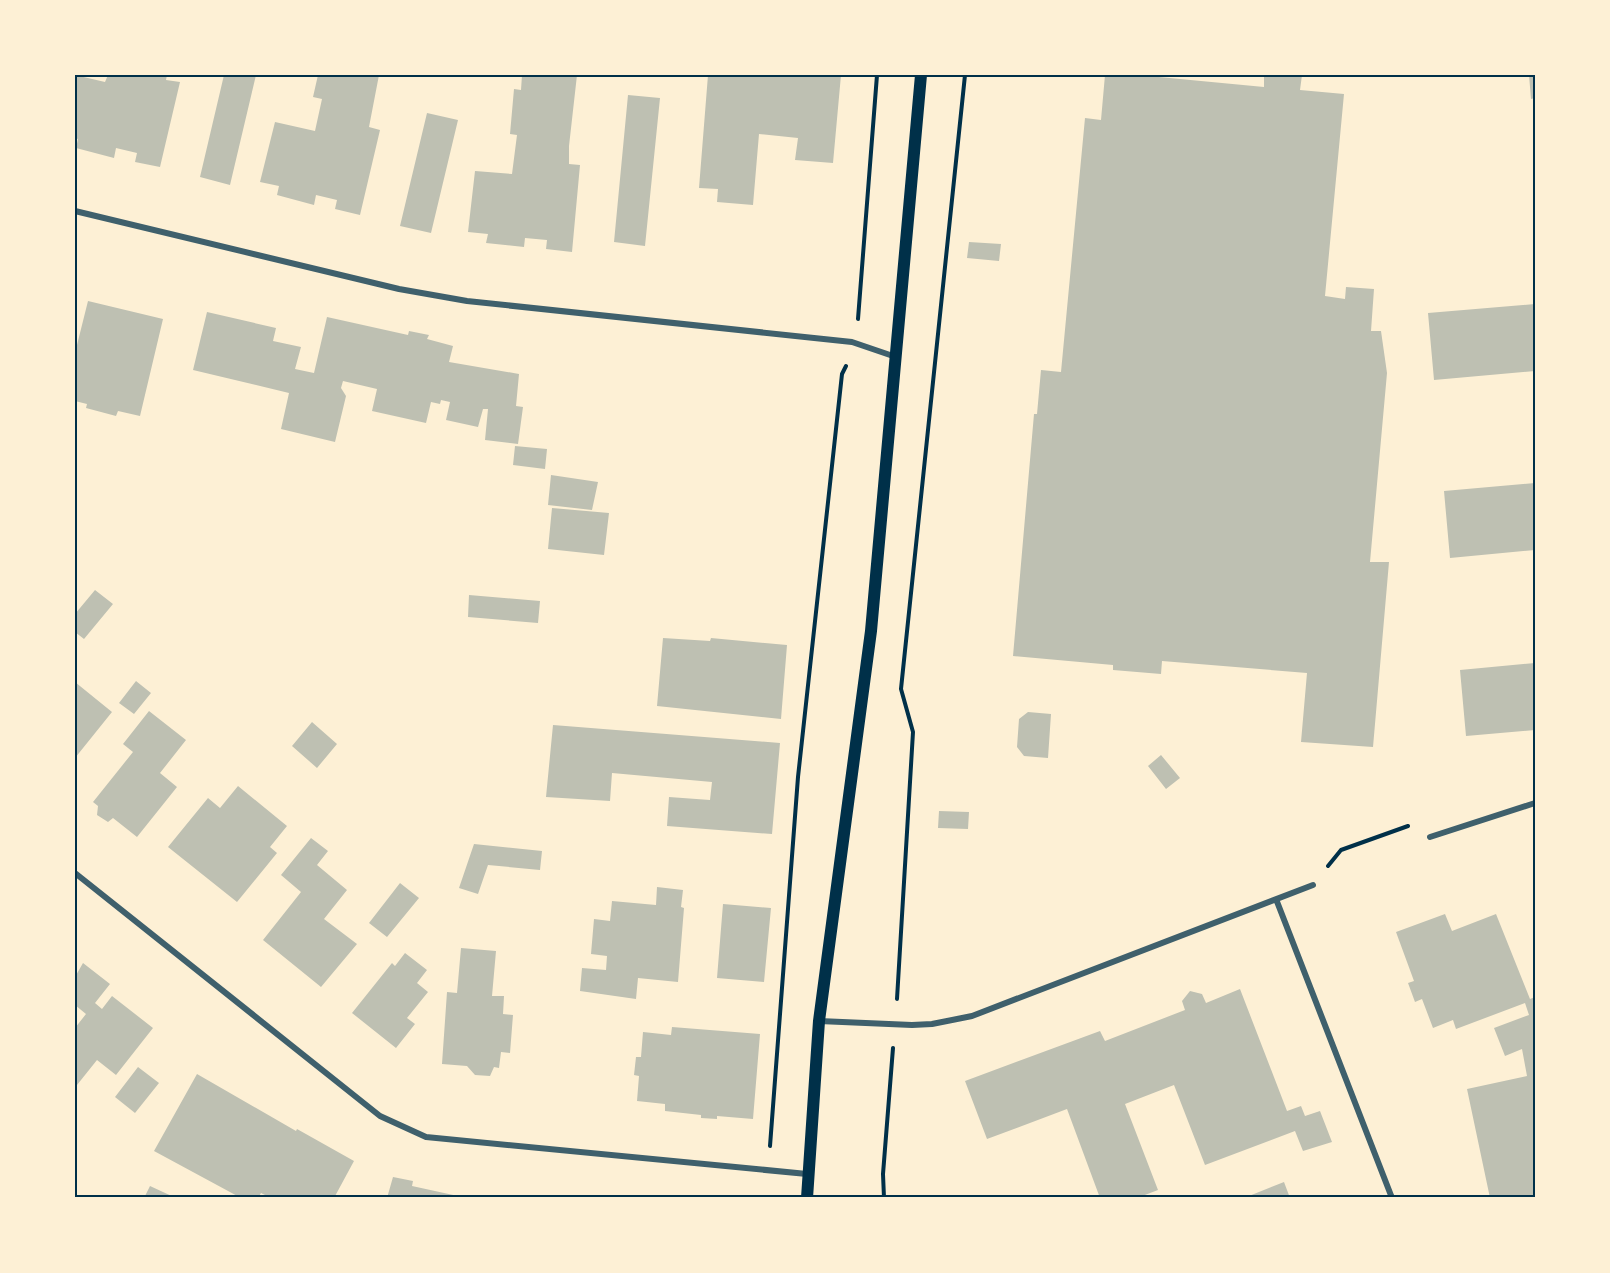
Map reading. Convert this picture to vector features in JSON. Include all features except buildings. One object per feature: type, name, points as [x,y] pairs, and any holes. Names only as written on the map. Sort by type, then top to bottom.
[{"type":"main road","points":[[807,1198],[819,1021],[871,631],[921,75]]},
{"type":"street","points":[[75,211],[399,289],[467,301],[856,343],[897,357]]},
{"type":"street","points":[[1430,837],[1535,803]]},
{"type":"street","points":[[75,873],[380,1116],[426,1137],[807,1174]]},
{"type":"street","points":[[819,1021],[932,1024],[972,1016],[1313,885]]},
{"type":"street","points":[[1276,899],[1392,1198]]},
{"type":"path","points":[[768,1170],[799,765],[842,374],[856,343],[878,75]]},
{"type":"path","points":[[884,1198],[883,1174],[895,1024],[913,732],[901,689],[965,75]]},
{"type":"path","points":[[1313,885],[1341,850],[1407,826],[1430,837]]}]
